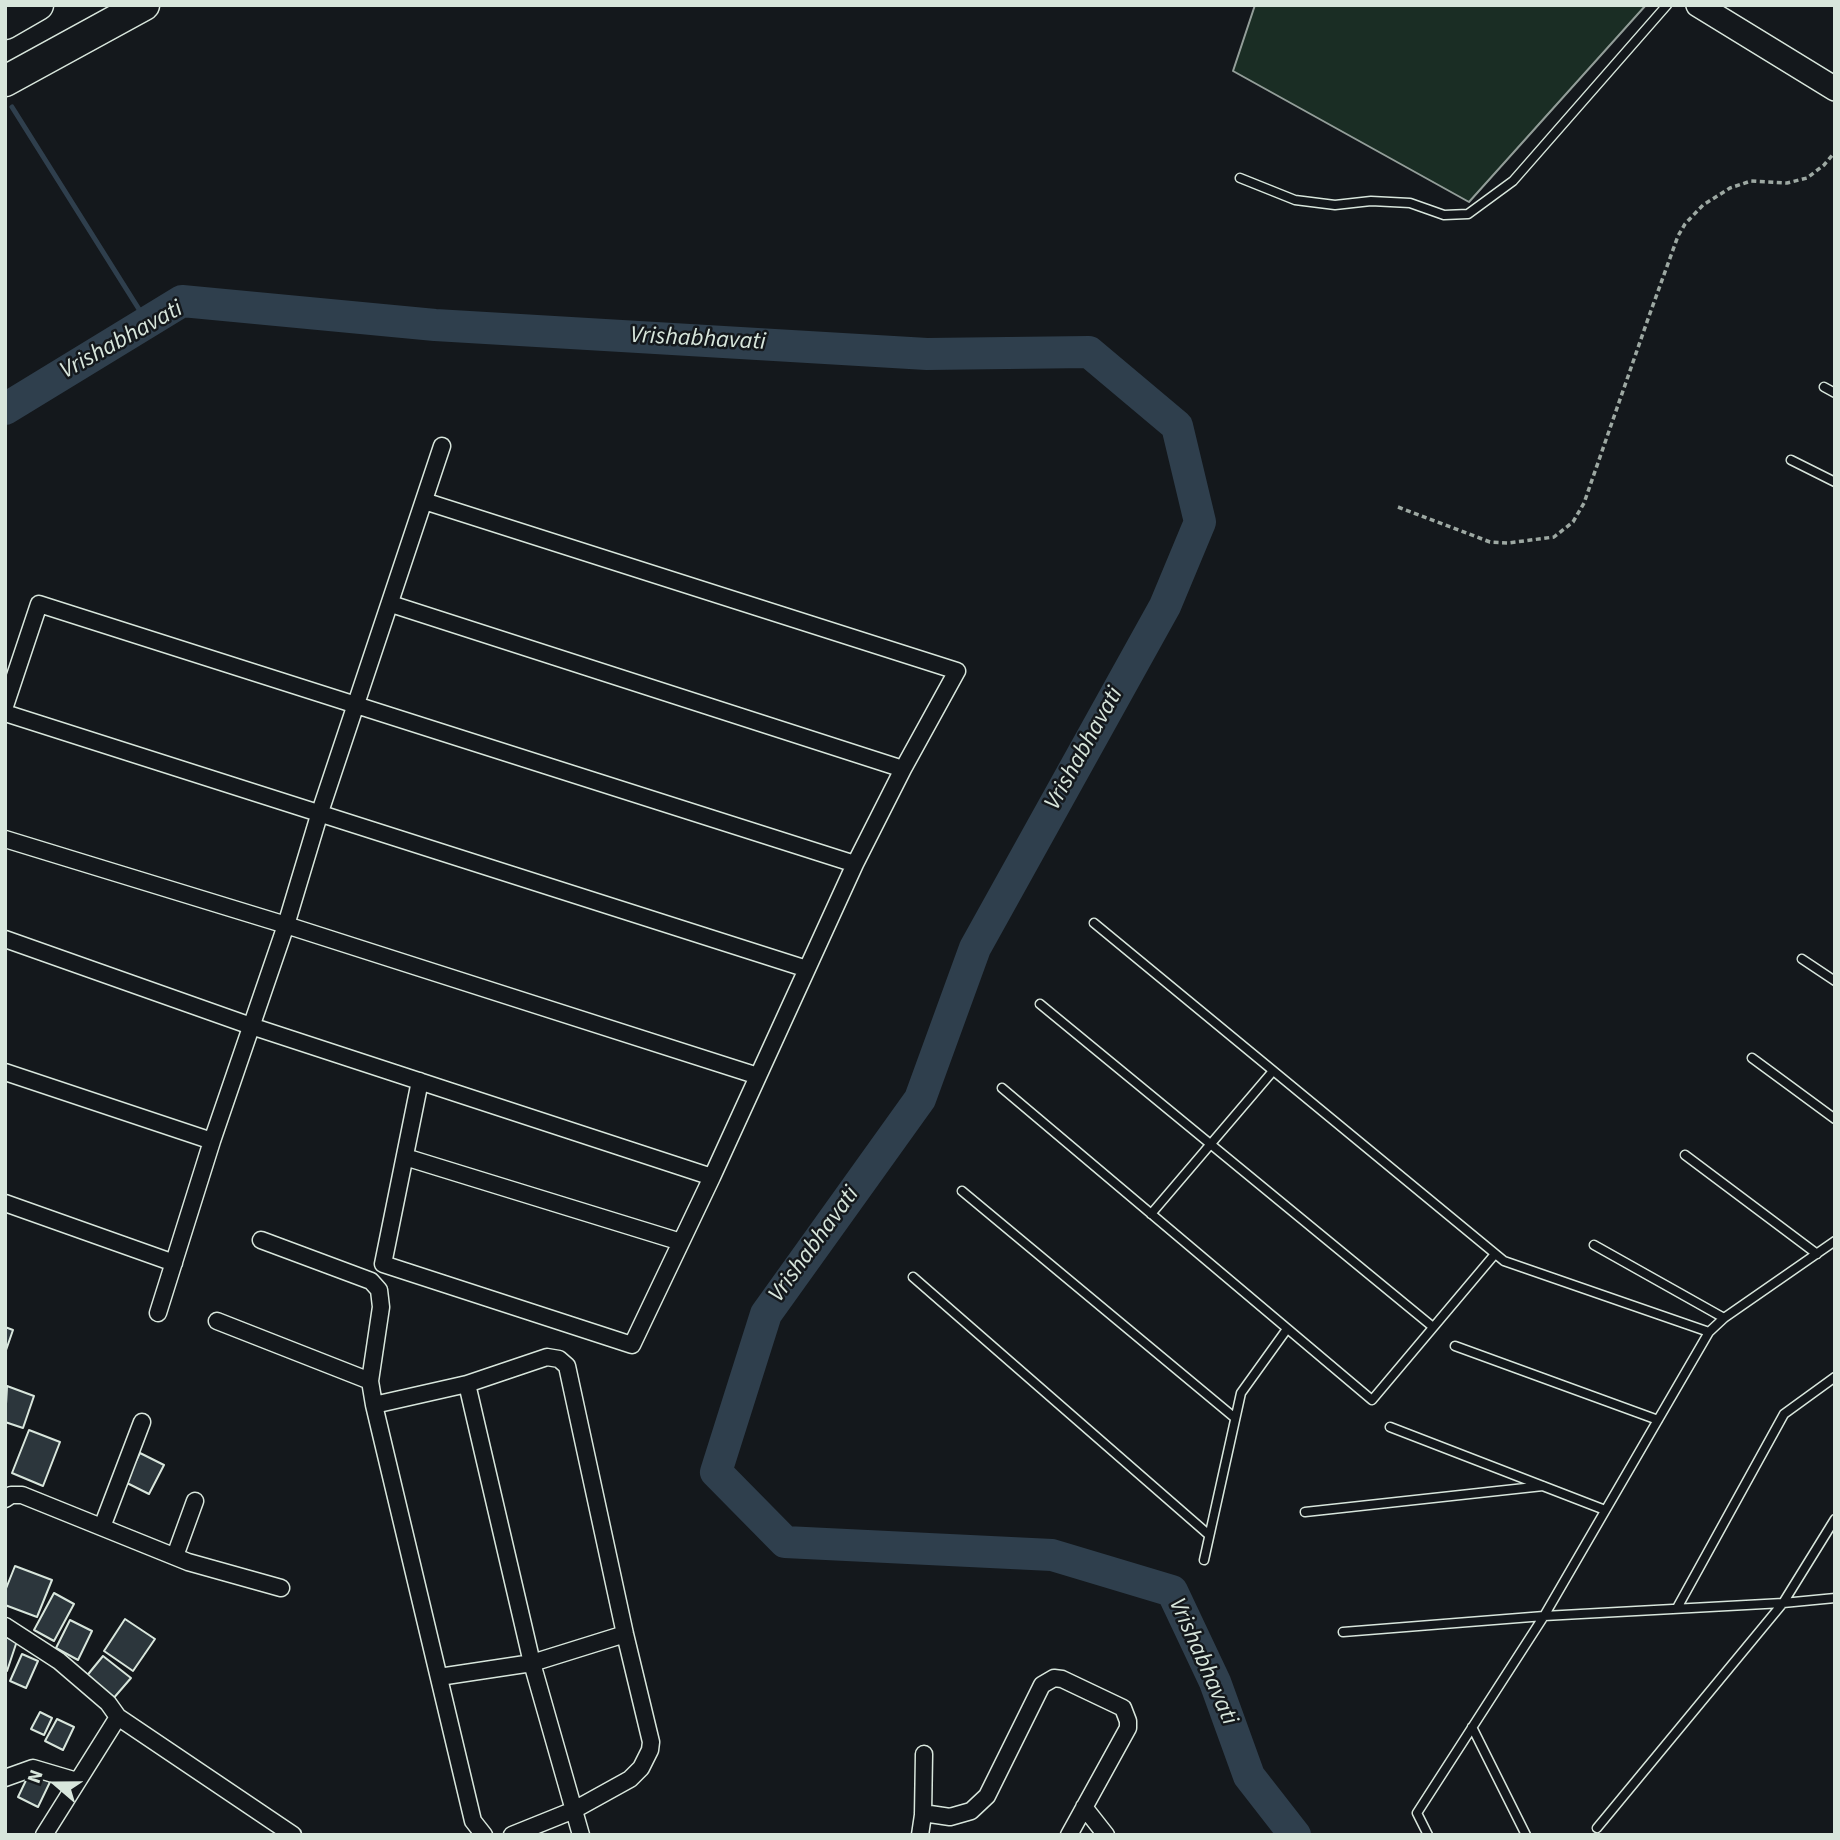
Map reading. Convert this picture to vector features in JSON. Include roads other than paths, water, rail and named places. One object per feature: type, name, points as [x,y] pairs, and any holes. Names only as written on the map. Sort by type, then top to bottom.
[{"type":"highway","points":[[5,24],[37,5]]},
{"type":"highway","points":[[5,81],[144,5]]},
{"type":"street","points":[[1698,5],[1835,89]]},
{"type":"street","points":[[158,1313],[212,1141],[286,925],[320,812],[442,446]]},
{"type":"street","points":[[420,1081],[383,1264],[632,1345],[855,864],[957,671],[424,501]]},
{"type":"street","points":[[5,706],[39,604],[855,864]]},
{"type":"street","points":[[391,604],[903,769]]},
{"type":"street","points":[[5,713],[807,969]]},
{"type":"street","points":[[5,839],[286,925],[758,1076]]},
{"type":"street","points":[[5,939],[251,1026],[712,1177]]},
{"type":"street","points":[[5,1072],[212,1141]]},
{"type":"street","points":[[405,1157],[681,1242]]},
{"type":"street","points":[[5,1203],[174,1263]]},
{"type":"street","points":[[261,1240],[376,1285],[379,1290],[381,1307],[370,1381],[374,1405],[473,1821],[484,1835]]},
{"type":"street","points":[[217,1321],[370,1381]]},
{"type":"street","points":[[374,1405],[467,1384],[547,1357],[559,1359],[567,1366],[651,1742],[641,1768],[630,1779],[574,1810],[512,1835]]},
{"type":"street","points":[[467,1384],[532,1663],[581,1835]]},
{"type":"street","points":[[102,1527],[142,1422]]},
{"type":"street","points":[[5,1499],[17,1494],[175,1556],[281,1588]]},
{"type":"street","points":[[175,1556],[195,1501]]},
{"type":"street","points":[[5,1626],[59,1661],[108,1703],[118,1717],[293,1835]]},
{"type":"street","points":[[439,1677],[532,1663],[625,1634]]},
{"type":"street","points":[[923,1813],[950,1817],[971,1811],[987,1796],[1042,1685],[1054,1678],[1062,1679],[1123,1708],[1128,1721],[1128,1728],[1069,1835]]},
{"type":"street","points":[[44,1835],[118,1717]]},
{"type":"street","points":[[920,1835],[924,1754]]},
{"type":"street","points":[[5,1778],[33,1768],[77,1781]]},
{"type":"street","points":[[1084,1807],[1107,1835]]},
{"type":"lane","points":[[1240,178],[1295,200],[1335,205],[1371,201],[1410,203],[1444,215],[1468,215],[1513,181],[1667,5]]},
{"type":"lane","points":[[1824,387],[1835,393]]},
{"type":"lane","points":[[1791,460],[1835,482]]},
{"type":"lane","points":[[1094,923],[1504,1261],[1709,1332]]},
{"type":"lane","points":[[1802,959],[1835,981]]},
{"type":"lane","points":[[1040,1004],[1433,1328]]},
{"type":"lane","points":[[1752,1058],[1835,1119]]},
{"type":"lane","points":[[1151,1214],[1273,1071]]},
{"type":"lane","points":[[1002,1088],[1372,1400],[1495,1254]]},
{"type":"lane","points":[[1685,1154],[1817,1254]]},
{"type":"lane","points":[[962,1191],[1235,1418]]},
{"type":"lane","points":[[1428,1835],[1417,1813],[1544,1616],[1709,1332],[1724,1318],[1835,1241]]},
{"type":"lane","points":[[1594,1245],[1724,1318]]},
{"type":"lane","points":[[913,1277],[1209,1535]]},
{"type":"lane","points":[[1204,1560],[1241,1393],[1287,1329]]},
{"type":"lane","points":[[1455,1346],[1658,1420]]},
{"type":"lane","points":[[1677,1608],[1784,1414],[1835,1377]]},
{"type":"lane","points":[[1390,1427],[1605,1510]]},
{"type":"lane","points":[[1305,1512],[1543,1486]]},
{"type":"lane","points":[[1597,1828],[1783,1603],[1835,1518]]},
{"type":"lane","points":[[1343,1632],[1544,1616],[1835,1598]]},
{"type":"lane","points":[[1472,1727],[1526,1835]]},
{"type":"waterway","points":[[12,107],[147,322]]},
{"type":"waterway","name":"Vrishabhavati","points":[[5,409],[182,301],[435,325],[927,354],[1089,352],[1177,426],[1200,522],[1165,606],[975,948],[920,1099],[766,1314],[716,1472],[785,1542],[1052,1555],[1172,1591],[1215,1682],[1249,1776],[1295,1835]]}]
